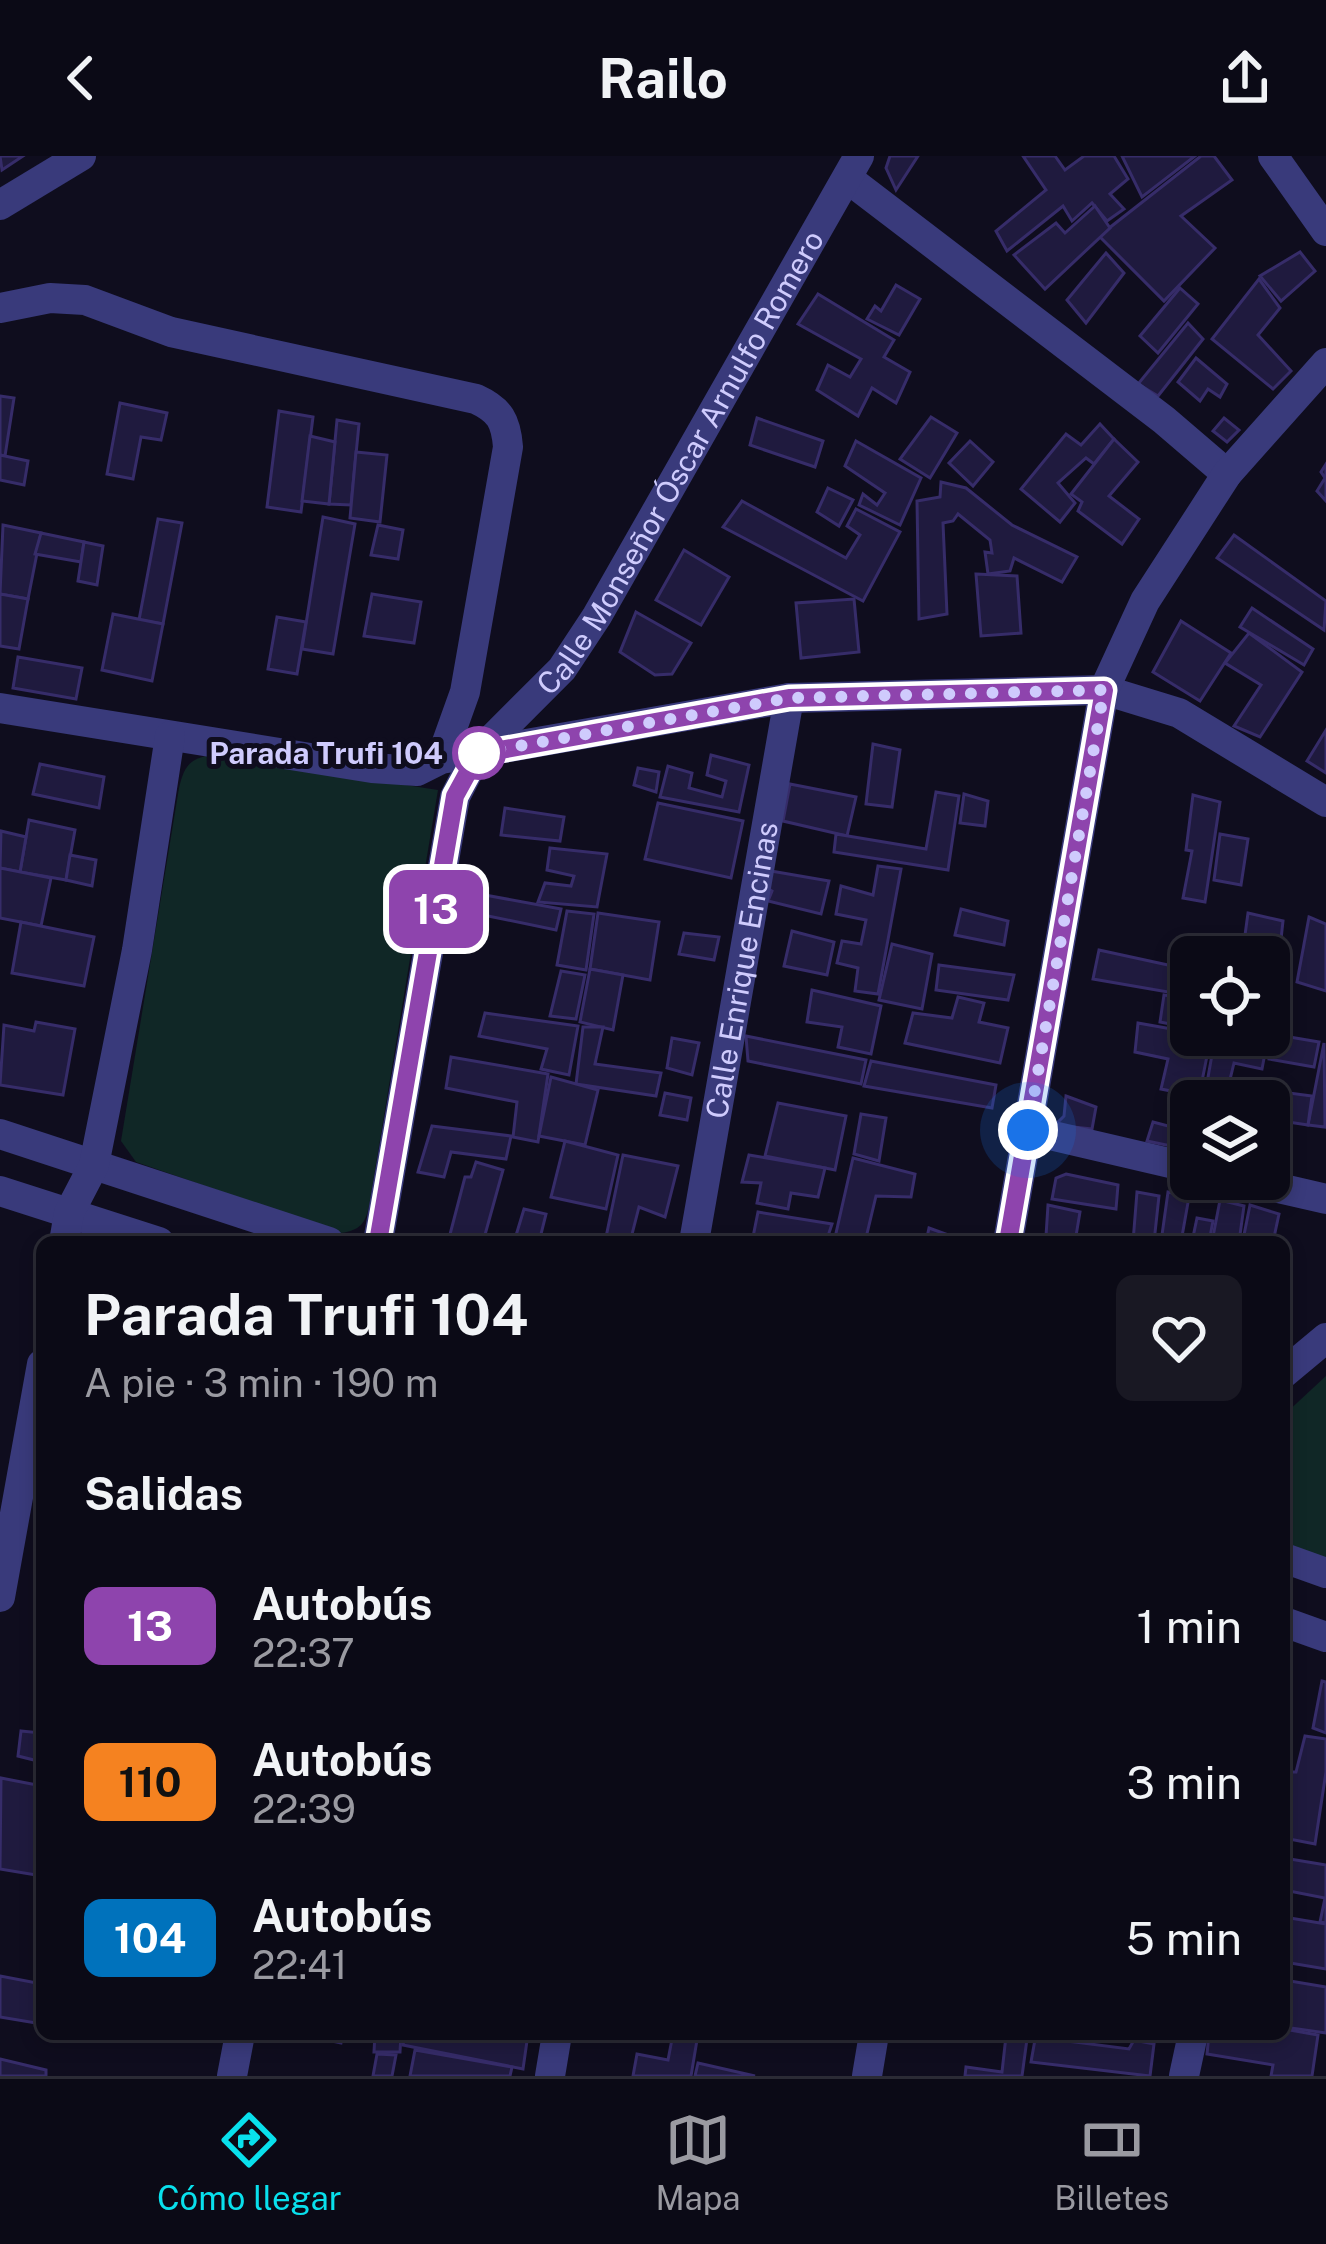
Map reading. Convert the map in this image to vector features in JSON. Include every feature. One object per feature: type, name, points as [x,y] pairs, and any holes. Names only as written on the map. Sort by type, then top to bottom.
[{"type":"street","points":[[0,205],[81,156]]},
{"type":"street","points":[[1273,156],[1326,231]]},
{"type":"street","points":[[853,167],[1227,474]]},
{"type":"street","name":"Calle Monseñor Óscar Arnulfo Romero","points":[[379,1236],[455,796],[478,754],[562,669],[586,634],[853,167]]},
{"type":"street","points":[[0,308],[50,298],[85,299],[171,332],[493,406],[506,424],[508,447],[464,692],[441,759]]},
{"type":"street","points":[[1009,1236],[1104,690],[1145,601],[1227,474],[1326,363]]},
{"type":"street","points":[[0,708],[372,768],[417,771],[441,759],[789,698],[1104,690],[1179,713],[1326,802]]},
{"type":"street","name":"Calle Enrique Encinas","points":[[695,1236],[789,698]]},
{"type":"street","points":[[67,1228],[94,1165],[137,950],[170,736]]},
{"type":"street","points":[[1028,1130],[1170,1163]]},
{"type":"street","points":[[0,1134],[311,1236]]},
{"type":"street","points":[[0,1191],[67,1228],[120,1236]]},
{"type":"street","points":[[1290,1191],[1326,1199]]},
{"type":"street","points":[[1290,1368],[1326,1338]]},
{"type":"street","points":[[0,1597],[36,1397]]},
{"type":"street","points":[[1290,1560],[1326,1573]]},
{"type":"street","points":[[1290,1624],[1326,1637]]},
{"type":"street","points":[[232,2076],[239,2040]]},
{"type":"street","points":[[550,2076],[556,2040]]},
{"type":"street","points":[[867,2076],[873,2040]]},
{"type":"street","points":[[1184,2076],[1191,2040]]},
{"type":"green space","points":[[212,755],[438,790],[369,1206],[361,1225],[347,1232],[136,1162],[121,1141],[179,788],[189,764]]},
{"type":"green space","points":[[1326,1376],[1326,1575],[1290,1562],[1290,1409]]},
{"type":"building","points":[[0,156],[23,156],[2,170]]},
{"type":"building","points":[[890,156],[918,156],[896,190],[886,168]]},
{"type":"building","points":[[1023,156],[1055,156],[1065,170],[1084,156],[1114,156],[1128,179],[1110,194],[1124,209],[1107,221],[1092,203],[1072,221],[1063,206],[1007,251],[996,231],[1046,190]]},
{"type":"building","points":[[1122,156],[1195,156],[1142,197]]},
{"type":"building","points":[[1201,156],[1214,156],[1232,180],[1181,216],[1215,248],[1164,301],[1099,236]]},
{"type":"building","points":[[1095,206],[1110,228],[1045,289],[1014,255],[1056,223],[1065,233]]},
{"type":"building","points":[[1300,252],[1315,271],[1281,301],[1260,276]]},
{"type":"building","points":[[1106,253],[1124,273],[1086,323],[1067,300]]},
{"type":"building","points":[[1259,279],[1280,308],[1258,335],[1291,371],[1273,389],[1212,339]]},
{"type":"building","points":[[896,285],[920,299],[899,335],[867,319],[875,306],[881,311]]},
{"type":"building","points":[[1180,288],[1198,304],[1158,353],[1140,336]]},
{"type":"building","points":[[818,294],[894,340],[884,357],[910,372],[896,403],[872,388],[858,416],[817,390],[828,365],[850,377],[861,359],[798,324]]},
{"type":"building","points":[[1188,323],[1203,339],[1158,396],[1138,384]]},
{"type":"building","points":[[1196,358],[1227,384],[1220,397],[1208,389],[1200,401],[1178,382]]},
{"type":"building","points":[[0,396],[14,398],[5,456],[0,455]]},
{"type":"building","points":[[120,403],[167,413],[161,440],[141,437],[133,479],[107,474]]},
{"type":"building","points":[[279,411],[313,417],[301,512],[267,507]]},
{"type":"building","points":[[931,417],[957,433],[930,478],[900,459]]},
{"type":"building","points":[[757,418],[823,441],[815,467],[750,445]]},
{"type":"building","points":[[1224,418],[1239,430],[1227,442],[1213,431]]},
{"type":"building","points":[[337,420],[359,424],[351,505],[329,504]]},
{"type":"building","points":[[1100,424],[1114,439],[1094,464],[1086,458],[1058,483],[1075,503],[1060,522],[1021,489],[1066,434],[1081,445]]},
{"type":"building","points":[[310,436],[335,442],[329,504],[302,501]]},
{"type":"building","points":[[1114,439],[1138,462],[1109,496],[1139,519],[1122,544],[1078,511],[1082,502],[1071,494]]},
{"type":"building","points":[[856,441],[921,478],[900,525],[859,505],[863,494],[877,505],[885,493],[845,466]]},
{"type":"building","points":[[970,441],[993,462],[973,486],[949,463]]},
{"type":"building","points":[[356,452],[387,455],[380,522],[350,518]]},
{"type":"building","points":[[0,455],[28,461],[24,485],[0,480]]},
{"type":"building","points":[[1326,464],[1326,501],[1317,491]]},
{"type":"building","points":[[941,482],[966,488],[1012,525],[1077,557],[1062,582],[1014,558],[1010,571],[988,574],[985,552],[992,553],[990,540],[958,514],[943,523],[947,614],[919,619],[917,501],[940,497]]},
{"type":"building","points":[[828,488],[853,500],[839,526],[817,512]]},
{"type":"building","points":[[742,501],[846,558],[860,535],[847,526],[856,509],[900,532],[863,601],[723,527]]},
{"type":"building","points":[[323,517],[355,524],[333,654],[302,649]]},
{"type":"building","points":[[158,519],[182,523],[163,624],[139,620]]},
{"type":"building","points":[[3,525],[41,533],[28,599],[0,594]]},
{"type":"building","points":[[378,525],[403,530],[398,559],[371,555]]},
{"type":"building","points":[[41,533],[84,542],[81,562],[35,554]]},
{"type":"building","points":[[1234,535],[1326,601],[1324,630],[1217,558]]},
{"type":"building","points":[[84,542],[103,546],[97,585],[78,581]]},
{"type":"building","points":[[684,550],[729,577],[701,625],[656,600]]},
{"type":"building","points":[[976,574],[1017,576],[1021,633],[981,636]]},
{"type":"building","points":[[0,594],[28,599],[19,649],[0,646]]},
{"type":"building","points":[[372,594],[421,602],[414,643],[364,636]]},
{"type":"building","points":[[854,599],[859,652],[801,658],[796,603]]},
{"type":"building","points":[[1252,608],[1313,649],[1304,665],[1240,627]]},
{"type":"building","points":[[636,612],[691,643],[672,674],[655,675],[620,652]]},
{"type":"building","points":[[113,614],[163,624],[152,681],[102,670]]},
{"type":"building","points":[[277,617],[306,622],[297,674],[268,669]]},
{"type":"building","points":[[1181,621],[1231,653],[1200,701],[1153,672]]},
{"type":"building","points":[[1249,633],[1302,672],[1260,737],[1234,726],[1261,685],[1225,663]]},
{"type":"building","points":[[18,657],[82,668],[76,699],[13,688]]},
{"type":"building","points":[[1326,730],[1326,773],[1307,761]]},
{"type":"building","points":[[873,744],[900,750],[892,807],[866,804]]},
{"type":"building","points":[[711,755],[749,765],[739,812],[660,797],[668,766],[692,773],[689,788],[722,797],[726,781],[707,775]]},
{"type":"building","points":[[40,764],[104,777],[99,808],[33,794]]},
{"type":"building","points":[[638,768],[659,772],[656,792],[634,785]]},
{"type":"building","points":[[790,784],[856,797],[847,836],[783,821]]},
{"type":"building","points":[[936,792],[959,796],[948,870],[834,852],[836,834],[926,849]]},
{"type":"building","points":[[964,794],[988,801],[985,826],[960,823]]},
{"type":"building","points":[[1193,795],[1220,802],[1205,902],[1183,898],[1192,851],[1186,850]]},
{"type":"building","points":[[658,803],[743,821],[731,878],[645,859]]},
{"type":"building","points":[[505,808],[564,817],[560,841],[501,835]]},
{"type":"building","points":[[29,820],[75,830],[66,880],[20,872]]},
{"type":"building","points":[[1,831],[26,837],[20,872],[0,868]]},
{"type":"building","points":[[1220,834],[1248,839],[1241,885],[1214,880]]},
{"type":"building","points":[[550,848],[607,854],[597,907],[538,902],[545,883],[571,886],[574,876],[547,870]]},
{"type":"building","points":[[70,855],[96,860],[92,886],[66,880]]},
{"type":"building","points":[[878,866],[901,869],[878,994],[855,991],[858,968],[837,963],[842,941],[861,944],[866,920],[836,914],[841,886],[873,895]]},
{"type":"building","points":[[0,868],[51,878],[41,926],[0,918]]},
{"type":"building","points":[[771,871],[829,881],[821,914],[768,901]]},
{"type":"building","points":[[474,893],[561,909],[556,930],[469,912]]},
{"type":"building","points":[[961,909],[1008,921],[1004,945],[955,935]]},
{"type":"building","points":[[567,911],[594,914],[586,970],[557,965]]},
{"type":"building","points":[[598,913],[659,922],[650,980],[590,969]]},
{"type":"building","points":[[1248,913],[1283,921],[1281,936],[1245,936]]},
{"type":"building","points":[[1309,917],[1326,924],[1326,991],[1297,982]]},
{"type":"building","points":[[21,922],[94,937],[84,986],[12,973]]},
{"type":"building","points":[[792,931],[834,942],[827,975],[784,966]]},
{"type":"building","points":[[684,933],[719,937],[714,960],[679,954]]},
{"type":"building","points":[[892,944],[932,954],[922,1009],[879,1000]]},
{"type":"building","points":[[1099,950],[1170,965],[1170,992],[1093,979]]},
{"type":"building","points":[[939,965],[1014,975],[1008,1000],[936,990]]},
{"type":"building","points":[[590,969],[623,975],[613,1030],[580,1022]]},
{"type":"building","points":[[561,971],[585,975],[576,1019],[550,1016]]},
{"type":"building","points":[[812,990],[881,1006],[871,1054],[838,1047],[842,1027],[807,1022]]},
{"type":"building","points":[[1164,995],[1170,996],[1170,1024],[1160,1022]]},
{"type":"building","points":[[958,997],[984,1003],[979,1022],[1008,1028],[1000,1063],[905,1043],[913,1013],[952,1018]]},
{"type":"building","points":[[485,1013],[578,1026],[569,1075],[541,1069],[547,1049],[479,1036]]},
{"type":"building","points":[[36,1022],[75,1029],[63,1095],[0,1085],[4,1025],[34,1031]]},
{"type":"building","points":[[1138,1023],[1170,1029],[1170,1056],[1207,1056],[1202,1080],[1170,1080],[1170,1091],[1161,1089],[1168,1059],[1135,1052]]},
{"type":"building","points":[[583,1027],[603,1027],[595,1064],[661,1073],[656,1096],[576,1084]]},
{"type":"building","points":[[746,1036],[866,1060],[861,1084],[748,1061]]},
{"type":"building","points":[[1290,1037],[1319,1042],[1314,1067],[1269,1059],[1290,1056]]},
{"type":"building","points":[[672,1038],[699,1043],[692,1075],[667,1068]]},
{"type":"building","points":[[1324,1043],[1325,1127],[1308,1125]]},
{"type":"building","points":[[1212,1056],[1264,1056],[1262,1069],[1234,1063],[1230,1080],[1208,1080]]},
{"type":"building","points":[[451,1057],[548,1074],[538,1142],[513,1137],[517,1102],[446,1088]]},
{"type":"building","points":[[871,1061],[996,1085],[992,1108],[864,1086]]},
{"type":"building","points":[[551,1077],[598,1090],[585,1145],[539,1136]]},
{"type":"building","points":[[665,1093],[691,1098],[687,1120],[660,1115]]},
{"type":"building","points":[[1290,1093],[1312,1096],[1308,1125],[1290,1122]]},
{"type":"building","points":[[1066,1096],[1096,1107],[1092,1129],[1055,1125],[1064,1116]]},
{"type":"building","points":[[778,1103],[846,1116],[835,1170],[765,1156]]},
{"type":"building","points":[[861,1114],[886,1118],[879,1161],[854,1154]]},
{"type":"building","points":[[1153,1122],[1170,1126],[1170,1146],[1147,1141]]},
{"type":"building","points":[[432,1126],[511,1136],[506,1159],[451,1152],[444,1177],[418,1172]]},
{"type":"building","points":[[565,1141],[618,1155],[606,1209],[551,1197]]},
{"type":"building","points":[[623,1155],[678,1166],[665,1217],[639,1207],[632,1236],[606,1236]]},
{"type":"building","points":[[749,1155],[825,1168],[818,1197],[791,1193],[788,1209],[757,1203],[761,1183],[742,1182]]},
{"type":"building","points":[[853,1158],[915,1174],[911,1197],[876,1196],[866,1236],[835,1236]]},
{"type":"building","points":[[476,1162],[503,1170],[485,1236],[450,1236],[465,1177],[471,1177]]},
{"type":"building","points":[[1066,1174],[1118,1185],[1116,1209],[1052,1199],[1056,1178]]},
{"type":"building","points":[[1137,1192],[1159,1196],[1155,1236],[1133,1236]]},
{"type":"building","points":[[1168,1192],[1170,1200],[1188,1200],[1182,1236],[1162,1236]]},
{"type":"building","points":[[1220,1200],[1244,1206],[1240,1236],[1213,1236]]},
{"type":"building","points":[[1048,1205],[1080,1212],[1076,1236],[1046,1236]]},
{"type":"building","points":[[1250,1205],[1279,1214],[1274,1236],[1244,1235]]},
{"type":"building","points":[[524,1209],[546,1214],[540,1236],[516,1236]]},
{"type":"building","points":[[758,1212],[832,1224],[828,1236],[753,1236]]},
{"type":"building","points":[[1197,1218],[1213,1221],[1210,1236],[1193,1236]]},
{"type":"building","points":[[929,1228],[951,1236],[927,1236]]},
{"type":"building","points":[[1322,1681],[1326,1682],[1326,1733],[1313,1728]]},
{"type":"building","points":[[21,1731],[36,1732],[36,1760],[18,1756]]},
{"type":"building","points":[[1305,1736],[1326,1739],[1315,1844],[1290,1839],[1290,1772],[1296,1772]]},
{"type":"building","points":[[1,1778],[36,1785],[36,1875],[0,1869]]},
{"type":"building","points":[[1290,1859],[1326,1865],[1326,1923],[1320,1922],[1325,1898],[1290,1891]]},
{"type":"building","points":[[1290,1918],[1326,1924],[1326,1969],[1290,1963]]},
{"type":"building","points":[[0,1976],[36,1983],[36,2023],[0,2017]]},
{"type":"building","points":[[1290,1981],[1326,1987],[1326,2033],[1290,2028]]},
{"type":"building","points":[[1290,2030],[1318,2035],[1312,2076],[1271,2076],[1273,2065],[1207,2054],[1208,2040],[1290,2040]]},
{"type":"building","points":[[375,2040],[401,2040],[400,2052],[374,2052]]},
{"type":"building","points":[[404,2040],[527,2040],[523,2069],[403,2045]]},
{"type":"building","points":[[672,2040],[697,2040],[691,2076],[633,2076],[637,2054],[668,2060]]},
{"type":"building","points":[[1006,2040],[1027,2040],[1022,2076],[965,2076],[966,2067],[1002,2072]]},
{"type":"building","points":[[1035,2040],[1129,2049],[1134,2040],[1154,2044],[1150,2076],[1031,2062]]},
{"type":"building","points":[[415,2050],[512,2067],[510,2076],[410,2076]]},
{"type":"building","points":[[377,2054],[396,2055],[392,2076],[373,2076]]},
{"type":"building","points":[[0,2059],[46,2070],[46,2076],[0,2076]]},
{"type":"building","points":[[698,2063],[755,2076],[695,2076]]},
{"type":"bus line","name":"13","points":[[379,1236],[455,796],[478,754],[789,698],[1104,690],[1009,1236]]},
{"type":"place","name":"Parada Trufi 104","points":[[479,753]]},
{"type":"route","points":[[479,753],[789,698],[1104,690],[1028,1130]]}]
